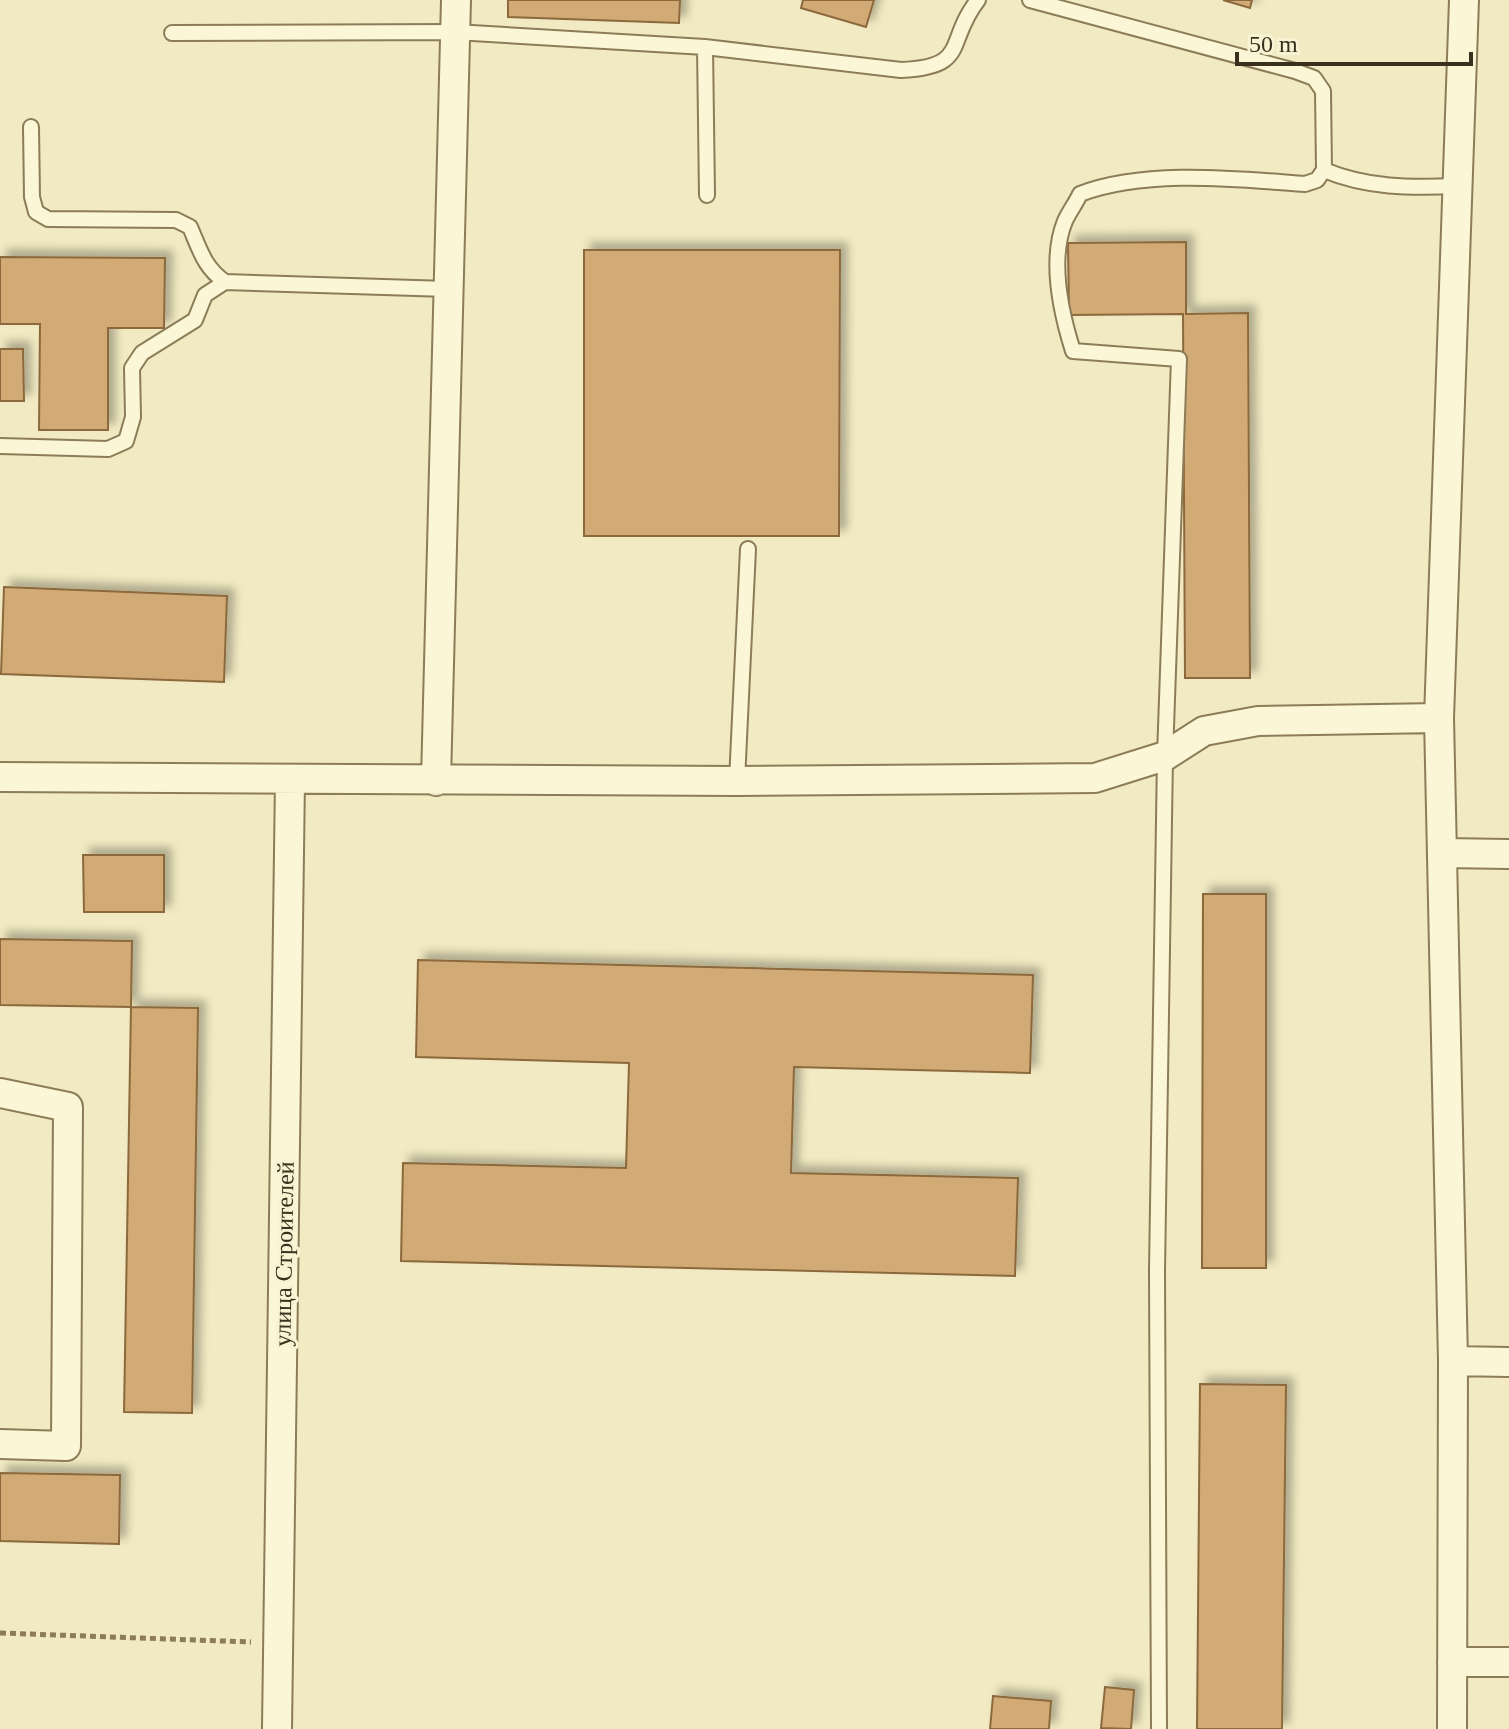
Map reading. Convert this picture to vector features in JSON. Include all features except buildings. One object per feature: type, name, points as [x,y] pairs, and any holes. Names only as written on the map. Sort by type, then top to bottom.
[{"type":"street","points":[[436,781],[456,0]]},
{"type":"street","points":[[1452,1729],[1453,1361],[1439,718],[1464,0]]},
{"type":"street","points":[[0,777],[436,781],[1095,778],[1165,756],[1204,731],[1258,721],[1439,718]]},
{"type":"street","name":"улица Строителей","points":[[277,1729],[290,779]]},
{"type":"street","points":[[1443,853],[1509,854]]},
{"type":"street","points":[[0,1093],[68,1107],[68,1123],[66,1446],[0,1444]]},
{"type":"street","points":[[1453,1361],[1509,1362]]},
{"type":"street","points":[[1452,1662],[1509,1662]]},
{"type":"lane","points":[[172,33],[455,32],[705,47],[901,70],[927,69],[951,55],[978,0]]},
{"type":"lane","points":[[1030,0],[1314,78],[1323,91],[1324,170],[1312,184],[1210,178],[1107,184],[1080,194],[1064,224],[1057,270],[1062,313],[1073,351],[1179,359],[1165,756],[1157,1271],[1159,1729]]},
{"type":"lane","points":[[705,47],[707,195]]},
{"type":"lane","points":[[31,127],[32,197],[36,212],[48,219],[176,220],[190,227],[203,260],[211,272],[225,282],[448,289]]},
{"type":"lane","points":[[1324,170],[1349,181],[1379,186],[1457,186]]},
{"type":"lane","points":[[0,446],[108,449],[126,441],[133,417],[132,368],[142,353],[195,320],[205,295],[225,282]]},
{"type":"lane","points":[[737,781],[748,549]]},
{"type":"path","points":[[0,1633],[278,1643]]}]
